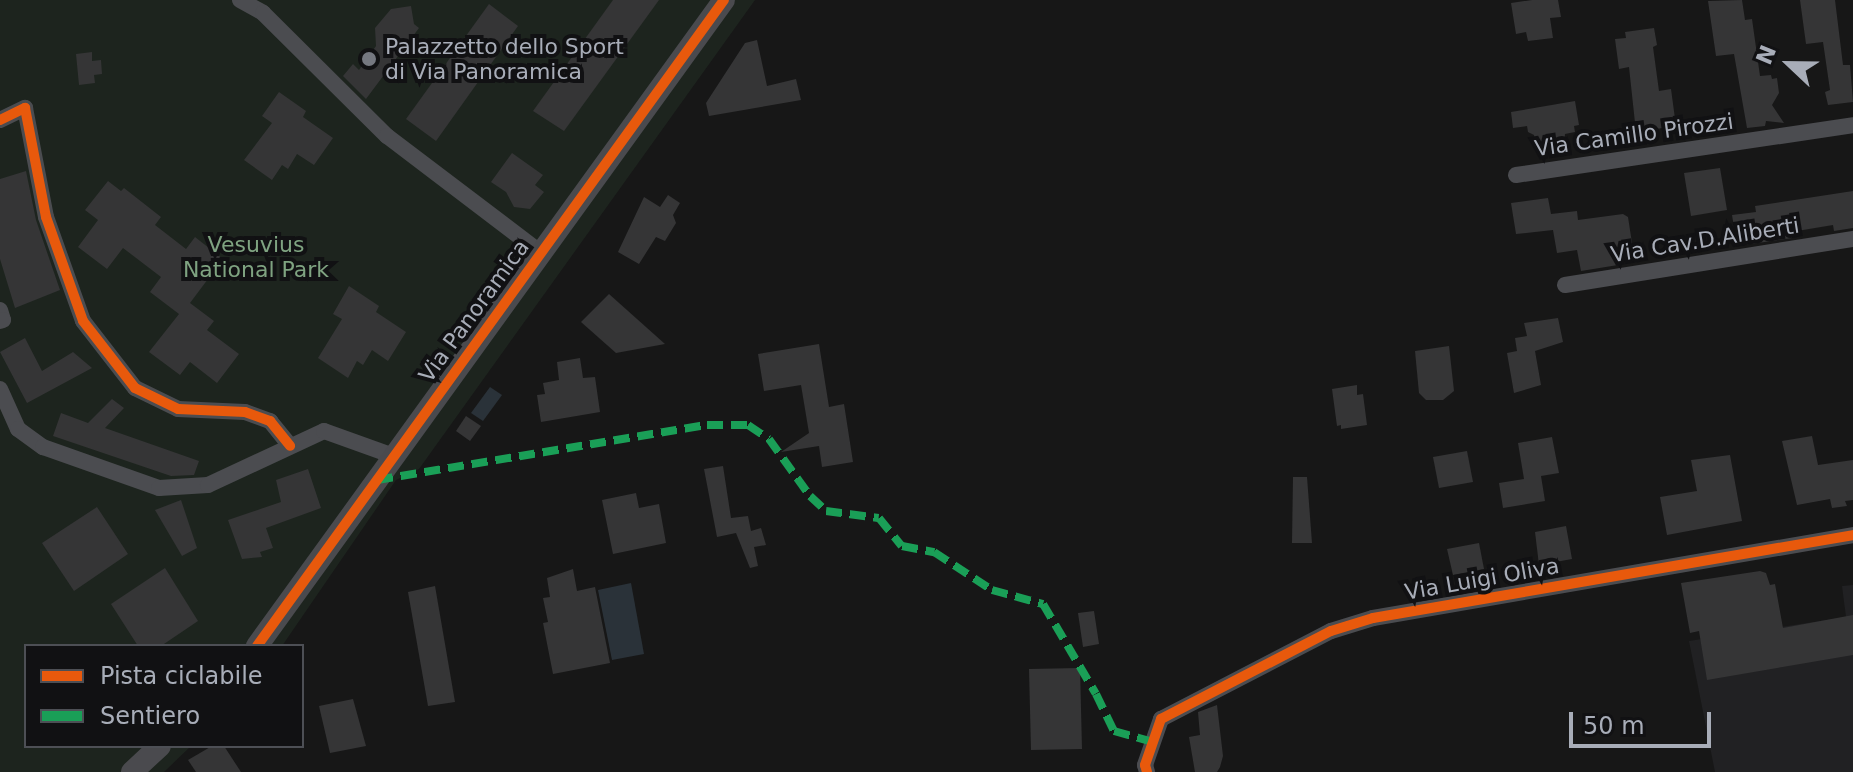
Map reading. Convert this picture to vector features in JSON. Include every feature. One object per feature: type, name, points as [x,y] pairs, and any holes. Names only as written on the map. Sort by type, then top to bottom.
[{"type":"street","name":"Via Panoramica","points":[[240,0],[263,13],[387,136],[540,252]]},
{"type":"street","name":"Via Panoramica","points":[[258,644],[724,0]]},
{"type":"street","points":[[0,120],[25,108],[46,217],[83,321],[135,388],[178,409],[245,412],[270,421],[290,446]]},
{"type":"street","name":"Via Camillo Pirozzi","points":[[1516,175],[1853,125]]},
{"type":"street","name":"Via Cav.D.Aliberti","points":[[1565,285],[1853,239]]},
{"type":"street","points":[[0,310],[3,320],[0,321]]},
{"type":"street","points":[[0,389],[18,429],[43,447],[159,488],[208,485],[324,431],[394,456]]},
{"type":"street","name":"Via Luigi Oliva","points":[[1147,772],[1145,765],[1161,719],[1331,631],[1373,618],[1853,535]]},
{"type":"street","points":[[132,772],[158,748]]},
{"type":"shaded area","points":[[490,387],[502,395],[483,421],[471,413]]},
{"type":"shaded area","points":[[631,583],[644,654],[612,660],[598,590]]},
{"type":"shaded area","points":[[1853,585],[1853,772],[1715,772],[1689,641],[1846,617],[1842,586]]},
{"type":"green space","name":"Vesuvius National Park","points":[[0,0],[755,0],[419,469],[396,480],[283,644],[24,644],[24,748],[189,748],[164,772],[0,772]]},
{"type":"building","points":[[613,0],[659,0],[564,131],[533,111]]},
{"type":"building","points":[[1558,0],[1561,17],[1550,18],[1553,38],[1528,41],[1526,32],[1516,34],[1511,3]]},
{"type":"building","points":[[1742,0],[1745,20],[1752,19],[1760,76],[1777,78],[1779,93],[1772,105],[1784,123],[1766,121],[1765,126],[1747,128],[1734,54],[1716,56],[1708,1]]},
{"type":"building","points":[[1800,0],[1835,0],[1843,65],[1850,65],[1853,102],[1828,105],[1825,92],[1830,90],[1823,42],[1806,44]]},
{"type":"building","points":[[489,4],[518,26],[436,141],[406,119]]},
{"type":"building","points":[[411,6],[414,24],[419,28],[366,99],[343,76],[353,64],[359,70],[376,46],[375,28],[391,9]]},
{"type":"building","points":[[1654,28],[1657,45],[1653,47],[1659,91],[1671,89],[1676,126],[1636,132],[1629,67],[1619,69],[1615,39],[1626,38],[1625,32]]},
{"type":"building","points":[[757,40],[767,86],[796,79],[801,100],[709,116],[706,103],[745,43]]},
{"type":"building","points":[[92,52],[92,61],[101,60],[102,74],[94,75],[95,83],[79,85],[76,54]]},
{"type":"building","points":[[279,92],[306,111],[303,117],[333,138],[314,165],[297,154],[288,169],[282,165],[272,180],[244,160],[272,123],[262,116]]},
{"type":"building","points":[[1575,101],[1579,125],[1574,126],[1575,132],[1565,134],[1564,148],[1537,153],[1534,135],[1528,132],[1527,126],[1513,128],[1511,112]]},
{"type":"building","points":[[512,153],[543,175],[535,185],[544,192],[530,209],[514,207],[506,192],[491,182]]},
{"type":"building","points":[[1720,168],[1727,210],[1691,216],[1684,173]]},
{"type":"building","points":[[26,171],[36,220],[60,290],[15,308],[0,259],[0,179]]},
{"type":"building","points":[[108,181],[121,191],[124,188],[161,217],[155,225],[186,249],[195,237],[223,259],[190,303],[214,321],[207,330],[239,354],[217,383],[190,362],[180,375],[149,352],[179,314],[150,292],[161,277],[123,248],[107,269],[78,247],[98,220],[85,210]]},
{"type":"building","points":[[1853,191],[1853,228],[1834,231],[1833,225],[1791,232],[1792,238],[1737,246],[1732,215],[1756,212],[1755,206]]},
{"type":"building","points":[[668,195],[680,203],[673,215],[676,223],[665,241],[656,237],[639,264],[618,252],[644,197],[660,207]]},
{"type":"building","points":[[1548,198],[1551,214],[1577,211],[1578,220],[1623,214],[1628,217],[1634,256],[1617,258],[1618,265],[1581,271],[1577,250],[1557,253],[1553,230],[1516,234],[1511,203]]},
{"type":"building","points":[[349,286],[379,306],[376,312],[406,332],[388,361],[372,350],[363,365],[357,361],[348,378],[318,358],[342,319],[333,314]]},
{"type":"building","points":[[609,294],[665,344],[616,353],[581,322]]},
{"type":"building","points":[[1558,318],[1563,342],[1535,351],[1541,385],[1514,393],[1507,353],[1517,351],[1515,338],[1527,336],[1524,323]]},
{"type":"building","points":[[25,338],[42,371],[73,352],[92,368],[27,403],[0,352]]},
{"type":"building","points":[[819,344],[829,407],[844,404],[853,462],[822,467],[819,446],[781,452],[809,433],[801,385],[764,391],[758,354]]},
{"type":"building","points":[[1449,346],[1454,391],[1443,400],[1426,400],[1419,393],[1415,351]]},
{"type":"building","points":[[580,358],[583,378],[595,377],[600,412],[541,422],[537,395],[545,394],[543,383],[559,380],[557,362]]},
{"type":"building","points":[[1357,385],[1357,395],[1363,394],[1367,425],[1341,429],[1341,425],[1337,426],[1332,389]]},
{"type":"building","points":[[112,399],[124,408],[105,428],[199,461],[194,475],[171,476],[53,436],[61,413],[88,423]]},
{"type":"building","points":[[466,416],[481,426],[470,441],[456,431]]},
{"type":"building","points":[[1812,436],[1818,465],[1853,460],[1853,500],[1845,501],[1847,506],[1832,508],[1830,499],[1797,505],[1782,441]]},
{"type":"building","points":[[1552,437],[1559,473],[1541,476],[1545,501],[1503,508],[1499,483],[1524,479],[1518,443]]},
{"type":"building","points":[[1467,451],[1473,482],[1439,488],[1433,457]]},
{"type":"building","points":[[1730,455],[1742,521],[1667,535],[1660,497],[1697,491],[1691,460]]},
{"type":"building","points":[[723,466],[731,518],[748,516],[751,531],[761,528],[766,545],[754,547],[758,566],[750,568],[736,533],[717,537],[704,469]]},
{"type":"building","points":[[308,469],[321,508],[266,528],[273,548],[260,552],[262,557],[242,559],[228,520],[281,502],[276,480]]},
{"type":"building","points":[[1293,477],[1307,477],[1312,543],[1292,543]]},
{"type":"building","points":[[636,493],[639,508],[659,504],[666,543],[613,554],[602,500]]},
{"type":"building","points":[[181,500],[197,548],[182,556],[155,510]]},
{"type":"building","points":[[97,507],[128,554],[74,591],[42,543]]},
{"type":"building","points":[[1566,526],[1572,559],[1539,565],[1535,532]]},
{"type":"building","points":[[1479,543],[1484,569],[1453,575],[1447,549]]},
{"type":"building","points":[[165,568],[198,621],[164,644],[137,644],[111,604]]},
{"type":"building","points":[[573,569],[577,591],[595,587],[610,663],[553,674],[543,623],[548,622],[543,598],[550,597],[547,578]]},
{"type":"building","points":[[1760,571],[1766,573],[1770,585],[1775,584],[1783,628],[1853,615],[1853,655],[1707,680],[1699,631],[1690,633],[1681,583]]},
{"type":"building","points":[[435,586],[455,702],[428,706],[408,592]]},
{"type":"building","points":[[1094,611],[1099,644],[1083,647],[1078,613]]},
{"type":"building","points":[[1080,668],[1082,749],[1031,750],[1029,669]]},
{"type":"building","points":[[353,699],[366,746],[330,753],[319,706]]},
{"type":"building","points":[[1217,705],[1223,756],[1220,767],[1217,772],[1195,772],[1189,737],[1200,735],[1198,712]]},
{"type":"building","points":[[209,748],[225,748],[241,772],[196,772],[188,760]]},
{"type":"marked path","points":[[377,480],[707,425],[748,425],[769,439],[810,496],[826,511],[879,518],[902,546],[934,552],[992,590],[1043,604],[1114,731],[1153,742]]},
{"type":"cycle path","points":[[258,644],[724,0]]},
{"type":"cycle path","points":[[0,120],[25,108],[46,217],[83,321],[135,388],[178,409],[245,412],[270,421],[290,446]]},
{"type":"cycle path","points":[[1147,772],[1145,765],[1161,719],[1331,631],[1373,618],[1853,535]]},
{"type":"place","name":"Palazzetto dello Sport di Via Panoramica","points":[[369,59]]}]
